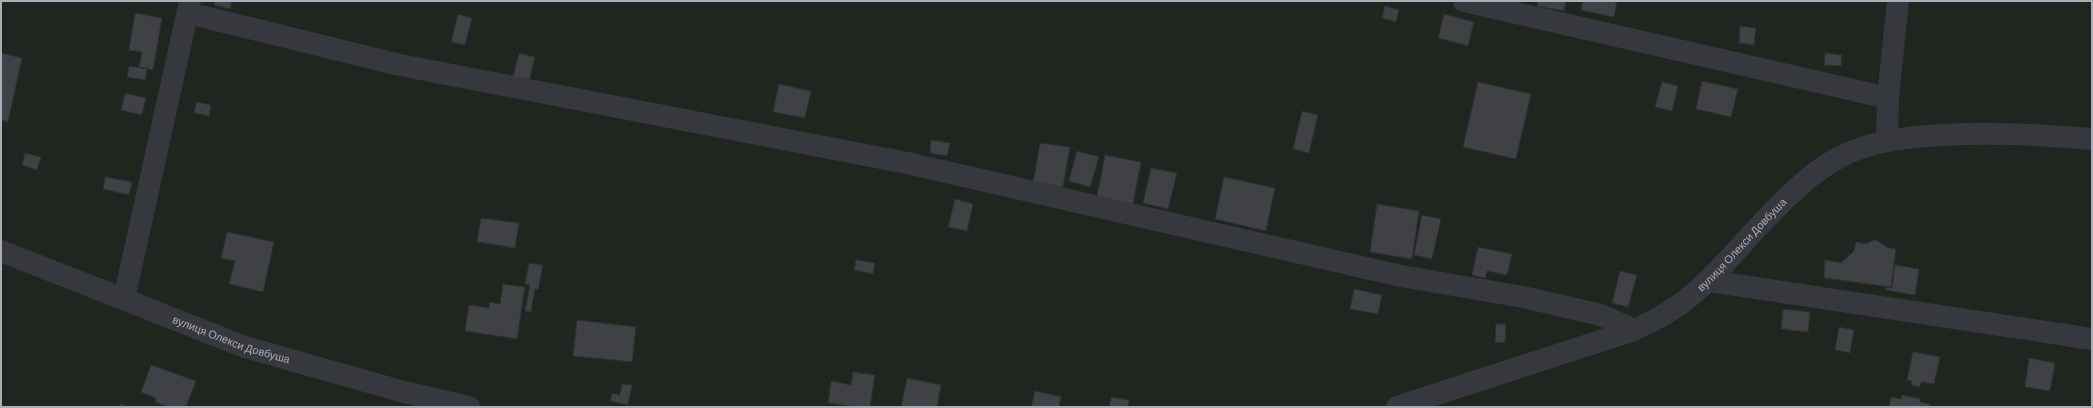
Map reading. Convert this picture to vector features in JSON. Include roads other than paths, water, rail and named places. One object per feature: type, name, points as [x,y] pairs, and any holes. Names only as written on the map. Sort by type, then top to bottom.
[{"type":"street","points":[[1464,1],[1888,98]]},
{"type":"street","points":[[1887,140],[1888,98],[1898,1]]},
{"type":"street","points":[[124,299],[189,7],[400,65],[907,163],[1402,276],[1523,297],[1601,315],[1634,330]]},
{"type":"street","name":"вулиця Олекси Довбуша","points":[[1397,407],[1634,330],[1666,316],[1710,281],[1764,220],[1797,189],[1838,158],[1862,148],[1887,140],[1982,133],[2017,133],[2092,139]]},
{"type":"street","name":"вулиця Олекси Довбуша","points":[[1,251],[245,347],[278,358],[404,392],[469,407]]},
{"type":"street","points":[[1710,281],[2092,339]]}]
